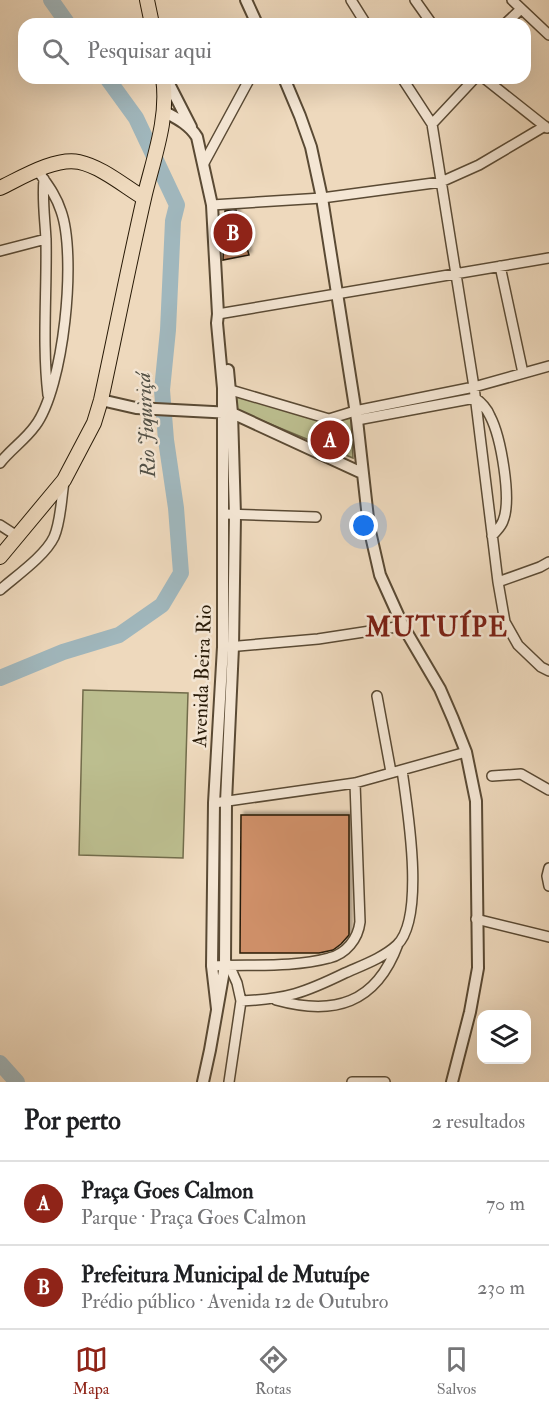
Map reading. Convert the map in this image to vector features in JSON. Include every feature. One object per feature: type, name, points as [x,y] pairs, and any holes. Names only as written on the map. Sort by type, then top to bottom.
[{"type":"main road","points":[[147,0],[151,18]]},
{"type":"main road","points":[[0,557],[64,480],[94,423],[161,130],[165,84]]},
{"type":"main road","points":[[0,188],[41,175],[50,165],[61,162],[81,162],[145,196]]},
{"type":"street","points":[[246,0],[254,18]]},
{"type":"street","points":[[351,0],[362,18]]},
{"type":"street","points":[[415,0],[428,18]]},
{"type":"street","points":[[512,0],[531,18]]},
{"type":"street","points":[[511,18],[521,9]]},
{"type":"street","points":[[531,18],[549,35]]},
{"type":"street","name":"Avenida Beira Rio","points":[[168,84],[193,130],[204,163],[212,205],[217,323],[227,388],[230,515],[228,647],[212,966],[217,1009]]},
{"type":"street","points":[[204,163],[247,84]]},
{"type":"street","points":[[287,84],[307,137],[322,198],[356,416],[369,527],[380,574],[403,626],[440,689],[466,752],[476,801],[476,983],[452,1082]]},
{"type":"street","points":[[406,84],[432,124],[474,387],[505,622],[525,653],[549,671]]},
{"type":"street","points":[[432,124],[469,84]]},
{"type":"street","points":[[212,205],[322,198],[441,182],[479,165],[547,128],[492,84]]},
{"type":"street","points":[[163,111],[193,130]]},
{"type":"street","points":[[41,175],[46,239],[45,331],[49,400]]},
{"type":"street","points":[[2,457],[36,426],[49,400],[62,346],[67,294],[67,235],[62,212],[52,190],[41,175]]},
{"type":"street","points":[[0,251],[46,239]]},
{"type":"street","points":[[218,314],[549,258]]},
{"type":"street","points":[[500,266],[523,373]]},
{"type":"street","points":[[423,403],[549,366]]},
{"type":"street","points":[[227,388],[329,418],[356,416],[423,403],[475,398]]},
{"type":"street","points":[[475,398],[490,416],[504,471],[507,494],[504,519],[492,536]]},
{"type":"street","points":[[101,400],[136,408],[228,412],[362,473]]},
{"type":"street","points":[[0,590],[43,552],[53,539],[58,524],[64,480]]},
{"type":"street","points":[[230,515],[316,518]]},
{"type":"street","points":[[0,525],[17,536]]},
{"type":"street","points":[[498,582],[540,567],[549,561]]},
{"type":"street","points":[[228,647],[318,639],[403,626]]},
{"type":"street","points":[[377,696],[391,772]]},
{"type":"street","points":[[220,802],[355,783],[466,752]]},
{"type":"street","points":[[274,999],[300,1007],[320,1008],[340,1005],[357,998],[385,972],[406,930],[413,887],[413,861],[402,770]]},
{"type":"street","points":[[492,776],[521,774],[549,790]]},
{"type":"street","points":[[212,966],[291,963],[330,958],[350,946],[359,932],[360,922],[355,783]]},
{"type":"street","name":"Avenida Beira Rio","points":[[203,1082],[227,965],[220,802]]},
{"type":"street","points":[[549,868],[546,876],[549,886]]},
{"type":"street","points":[[476,920],[549,937]]},
{"type":"street","points":[[241,1000],[274,999],[308,991],[377,958],[399,944]]},
{"type":"street","points":[[227,965],[237,983],[241,1000],[229,1082]]},
{"type":"street","points":[[352,1082],[385,1082]]},
{"type":"green space","points":[[235,393],[329,422],[351,418],[353,458],[236,410]]},
{"type":"green space","points":[[83,690],[188,693],[183,858],[79,855]]},
{"type":"building","points":[[236,210],[249,255],[223,260],[225,211]]},
{"type":"building","points":[[241,815],[349,815],[349,935],[333,950],[319,953],[240,953]]},
{"type":"waterway","name":"Rio Jiquiriçá","points":[[51,0],[64,18]]},
{"type":"waterway","name":"Rio Jiquiriçá","points":[[0,678],[63,652],[119,635],[162,605],[181,573],[162,390],[168,330],[173,221],[177,205],[136,118],[111,84]]},
{"type":"waterway","name":"Rio Jiquiriçá","points":[[0,1063],[17,1082]]},
{"type":"place","name":"Prefeitura Municipal de Mutuípe","points":[[233,233]]},
{"type":"place","name":"Praça Goes Calmon","points":[[330,440]]},
{"type":"district","name":"MUTUÍPE","points":[[437,628]]}]
